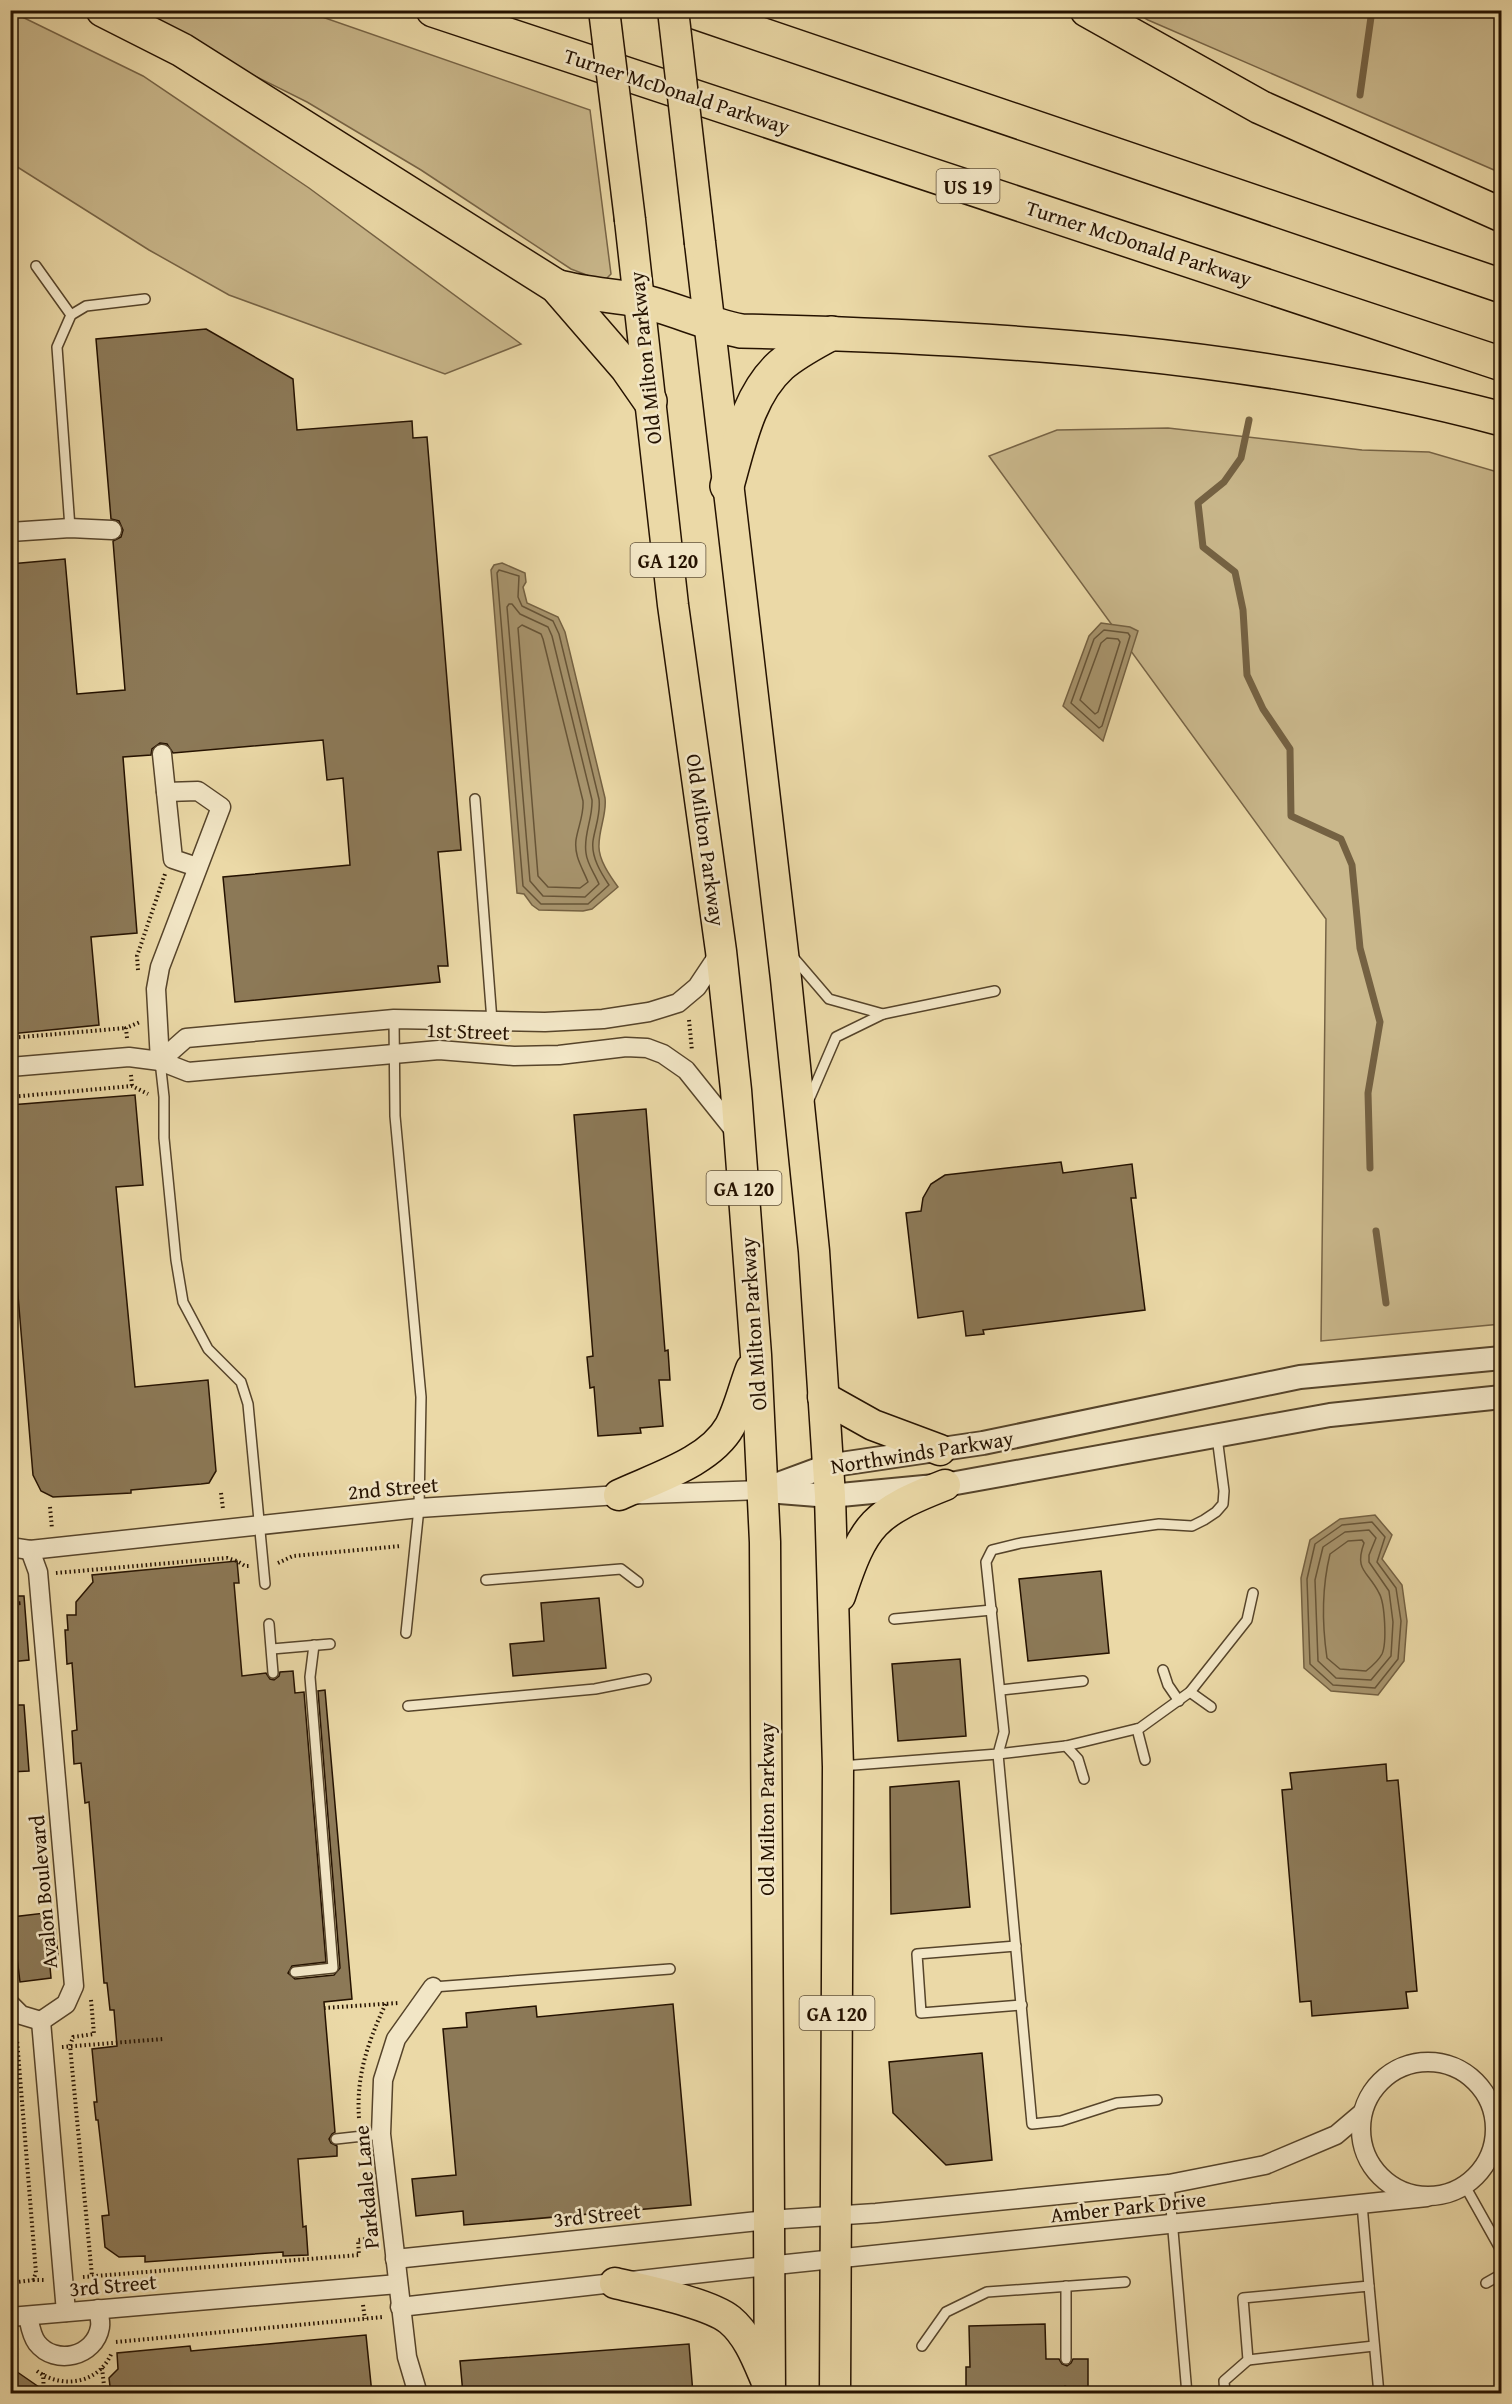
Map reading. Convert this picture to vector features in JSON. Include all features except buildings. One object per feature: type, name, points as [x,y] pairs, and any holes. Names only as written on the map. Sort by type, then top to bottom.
[{"type":"highway","points":[[103,10],[182,50],[556,286],[627,368],[650,401]]},
{"type":"highway","name":"Turner McDonald Parkway","points":[[434,10],[1502,364]]},
{"type":"highway","name":"Old Milton Parkway","points":[[604,10],[673,605],[721,951],[740,1137],[756,1355],[765,1542],[770,2392]]},
{"type":"highway","name":"GA 120","points":[[673,10],[782,945],[814,1251],[830,1497],[838,1767],[836,2217],[820,2261],[835,2394]]},
{"type":"highway","points":[[688,10],[1502,286]]},
{"type":"highway","points":[[1087,10],[1260,107],[1502,215]]},
{"type":"highway","points":[[556,286],[589,294],[639,300],[708,323],[741,331],[998,341],[1174,356],[1354,385],[1423,399],[1502,419]]},
{"type":"highway","points":[[727,486],[746,425],[762,387],[788,359],[832,333]]},
{"type":"highway","points":[[619,1495],[694,1460],[713,1448],[730,1425],[756,1355]]},
{"type":"highway","points":[[823,1398],[873,1425],[940,1450]]},
{"type":"highway","points":[[833,1616],[852,1559],[865,1533],[885,1513],[910,1499],[945,1485]]},
{"type":"highway","points":[[615,2283],[691,2303],[728,2318],[740,2329],[756,2356],[770,2392]]},
{"type":"street","points":[[10,532],[70,528],[112,530]]},
{"type":"street","points":[[162,754],[173,859],[197,867]]},
{"type":"street","points":[[160,1061],[156,989],[160,967],[221,807],[198,791],[166,792]]},
{"type":"street","name":"1st Street","points":[[160,1061],[186,1038],[393,1019],[492,1021],[603,1019],[663,1009],[678,1003],[697,987],[721,951]]},
{"type":"street","name":"1st Street","points":[[10,1066],[129,1057],[160,1061],[188,1072],[439,1050],[514,1056],[559,1055],[626,1047],[647,1048],[663,1054],[686,1071],[740,1137]]},
{"type":"street","name":"Northwinds Parkway","points":[[762,1490],[827,1466],[940,1450],[1080,1424],[1300,1377],[1502,1358]]},
{"type":"street","name":"Northwinds Parkway","points":[[762,1490],[830,1497],[945,1485],[1330,1415],[1502,1397]]},
{"type":"street","name":"2nd Street","points":[[30,1550],[419,1508],[619,1495],[762,1490]]},
{"type":"street","points":[[10,1547],[30,1550]]},
{"type":"street","name":"Avalon Boulevard","points":[[30,1550],[38,1572],[74,1986],[66,2004],[41,2021]]},
{"type":"street","name":"Parkdale Lane","points":[[418,2394],[408,2357],[400,2307],[381,2134],[383,2080],[396,2039],[433,1988]]},
{"type":"street","points":[[10,2004],[21,2015],[41,2021],[66,2312]]},
{"type":"street","points":[[1426,2061],[1448,2064],[1467,2074],[1483,2089],[1493,2109],[1496,2131],[1492,2152],[1481,2172],[1465,2186],[1447,2194],[1427,2197],[1407,2193],[1389,2184],[1374,2170],[1365,2152],[1360,2133],[1362,2112],[1371,2092],[1386,2076],[1405,2065],[1426,2061]]},
{"type":"street","name":"Amber Park Drive","points":[[804,2218],[836,2217],[1169,2184],[1265,2165],[1336,2135],[1362,2112]]},
{"type":"street","name":"Amber Park Drive","points":[[820,2261],[1427,2197]]},
{"type":"street","name":"3rd Street","points":[[395,2259],[804,2218]]},
{"type":"street","points":[[400,2307],[820,2261]]},
{"type":"street","name":"3rd Street","points":[[19,2317],[398,2284]]},
{"type":"street","points":[[19,2317],[38,2344],[58,2356],[69,2356],[80,2353],[97,2337],[100,2326],[98,2309]]},
{"type":"lane","points":[[36,266],[71,315]]},
{"type":"lane","points":[[70,528],[57,347],[71,315],[86,306],[145,299]]},
{"type":"lane","points":[[475,799],[492,1021]]},
{"type":"lane","points":[[782,945],[829,999],[883,1014]]},
{"type":"lane","points":[[800,1119],[836,1037],[883,1014],[996,991]]},
{"type":"lane","points":[[393,1019],[395,1116],[421,1397],[419,1508],[406,1633]]},
{"type":"lane","points":[[160,1061],[164,1097],[164,1138],[176,1260],[183,1302],[208,1349],[241,1382],[248,1404],[265,1584]]},
{"type":"lane","points":[[1157,2100],[1117,2103],[1062,2121],[1032,2124],[998,1754],[1004,1732],[1001,1690],[986,1562],[992,1550],[1021,1543],[1159,1524],[1192,1526],[1216,1512],[1223,1504],[1224,1491],[1217,1434]]},
{"type":"lane","points":[[486,1580],[621,1569],[638,1582]]},
{"type":"lane","points":[[838,1767],[1066,1746],[1137,1729],[1190,1692],[1247,1620],[1253,1593]]},
{"type":"lane","points":[[894,1619],[992,1610]]},
{"type":"lane","points":[[269,1624],[273,1673]]},
{"type":"lane","points":[[272,1649],[330,1644]]},
{"type":"lane","points":[[295,1972],[333,1968],[310,1677],[314,1645]]},
{"type":"lane","points":[[1162,1670],[1179,1701]]},
{"type":"lane","points":[[408,1706],[595,1689],[646,1679]]},
{"type":"lane","points":[[1001,1690],[1083,1681]]},
{"type":"lane","points":[[1190,1692],[1211,1707]]},
{"type":"lane","points":[[1137,1729],[1145,1760]]},
{"type":"lane","points":[[1066,1746],[1078,1760],[1084,1779]]},
{"type":"lane","points":[[1016,1946],[917,1954],[921,2013],[1022,2005]]},
{"type":"lane","points":[[433,1988],[670,1969]]},
{"type":"lane","points":[[336,2139],[381,2134]]},
{"type":"lane","points":[[1169,2184],[1187,2394]]},
{"type":"lane","points":[[1465,2186],[1502,2252]]},
{"type":"lane","points":[[1362,2204],[1379,2394]]},
{"type":"lane","points":[[1486,2283],[1502,2274]]},
{"type":"lane","points":[[922,2346],[946,2312],[987,2292],[1125,2282]]},
{"type":"lane","points":[[1066,2286],[1066,2359]]},
{"type":"lane","points":[[1248,2360],[1243,2298],[1369,2286]]},
{"type":"lane","points":[[1225,2394],[1224,2381],[1248,2360],[1374,2346]]},
{"type":"path","points":[[138,978],[137,956],[166,870]]},
{"type":"path","points":[[688,1016],[693,1056]]},
{"type":"path","points":[[10,1038],[126,1028],[141,1021]]},
{"type":"path","points":[[126,1028],[132,1086]]},
{"type":"path","points":[[10,1097],[132,1086],[149,1094]]},
{"type":"path","points":[[324,2008],[397,2002],[415,2012]]},
{"type":"path","points":[[43,2048],[163,2039]]},
{"type":"path","points":[[10,2040],[16,2040],[36,2273],[33,2280]]},
{"type":"path","points":[[10,2283],[359,2255],[358,2240],[392,2236]]},
{"type":"path","points":[[34,2369],[58,2381],[73,2381],[94,2376],[102,2369],[117,2341],[384,2317],[385,2327]]},
{"type":"path","points":[[90,2346],[102,2369],[105,2394]]},
{"type":"path","points":[[10,2349],[24,2348]]},
{"type":"shaded area","points":[[10,11],[143,76],[309,188],[521,344],[445,374],[229,295],[149,250],[11,163]]},
{"type":"shaded area","points":[[125,11],[305,11],[590,110],[611,274],[606,279],[597,279],[571,269],[421,170],[307,102]]},
{"type":"shaded area","points":[[1133,11],[1501,11],[1501,173],[1148,20]]},
{"type":"shaded area","points":[[1168,428],[1362,450],[1429,452],[1501,473],[1501,1324],[1321,1341],[1326,919],[989,456],[1057,430]]},
{"type":"water","points":[[502,563],[525,573],[526,582],[523,587],[527,603],[558,617],[565,632],[605,798],[599,839],[600,856],[618,887],[592,909],[583,911],[539,910],[524,894],[517,893],[491,570],[494,565]]},
{"type":"water","points":[[1101,623],[1130,627],[1138,631],[1103,741],[1063,706],[1089,636]]},
{"type":"water","points":[[1375,1515],[1392,1535],[1382,1559],[1402,1585],[1407,1621],[1404,1661],[1378,1695],[1331,1691],[1304,1668],[1301,1578],[1310,1540],[1340,1519]]},
{"type":"waterway","points":[[1360,95],[1372,10]]},
{"type":"waterway","points":[[1249,420],[1241,458],[1224,482],[1198,503],[1203,547],[1235,572],[1243,610],[1247,675],[1263,709],[1290,749],[1291,816],[1341,839],[1352,865],[1360,948],[1380,1022],[1368,1093],[1370,1168]]},
{"type":"waterway","points":[[1376,1231],[1386,1303]]}]
